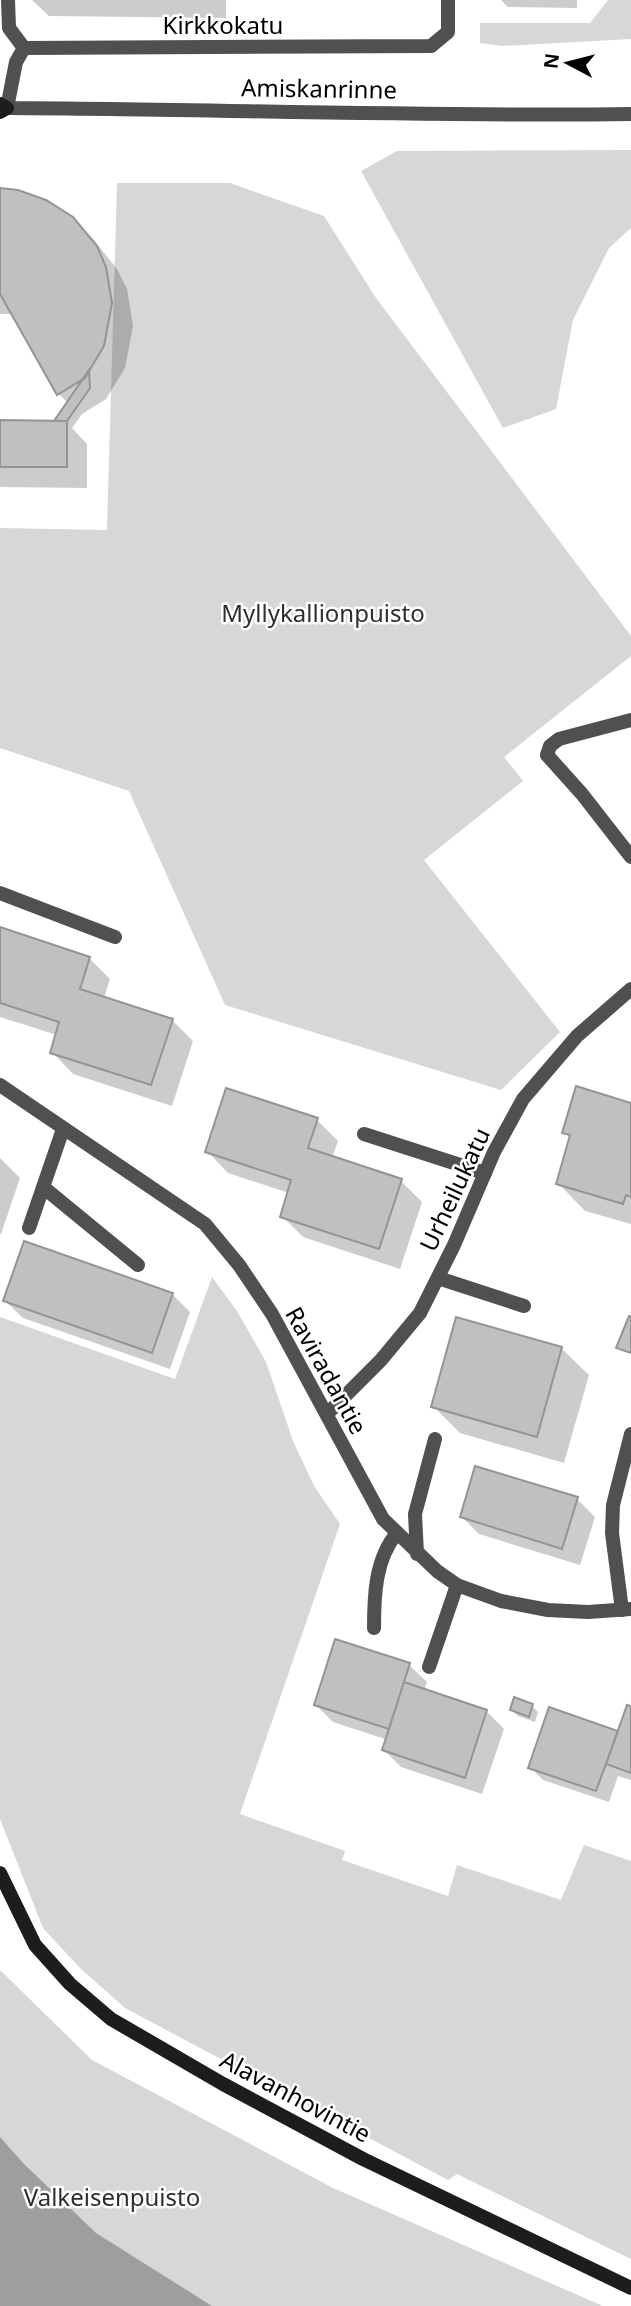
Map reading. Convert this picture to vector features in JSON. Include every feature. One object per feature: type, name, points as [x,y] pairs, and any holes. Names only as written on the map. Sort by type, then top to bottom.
[{"type":"main road","name":"Alavanhovintie","points":[[0,1873],[35,1945],[69,1984],[111,2019],[223,2084],[363,2159],[631,2288]]},
{"type":"street","points":[[2,108],[16,62],[24,48],[9,28],[8,0]]},
{"type":"street","name":"Kirkkokatu","points":[[24,48],[431,46],[448,32],[448,0]]},
{"type":"street","name":"Amiskanrinne","points":[[2,108],[631,114]]},
{"type":"street","points":[[631,720],[559,739],[550,746],[547,755],[582,794],[631,857]]},
{"type":"street","points":[[0,893],[115,937]]},
{"type":"street","name":"Urheilukatu","points":[[327,1414],[381,1360],[420,1313],[454,1245],[485,1173],[523,1099],[577,1036],[631,989]]},
{"type":"street","name":"Raviradantie","points":[[0,1086],[205,1223],[239,1265],[272,1314],[383,1519],[417,1554],[457,1585],[501,1601],[548,1610],[627,1610]]},
{"type":"street","points":[[29,1228],[63,1129]]},
{"type":"street","points":[[364,1134],[485,1173]]},
{"type":"street","points":[[43,1187],[138,1265]]},
{"type":"street","points":[[438,1278],[524,1306]]},
{"type":"street","points":[[627,1610],[612,1532],[613,1504],[631,1434]]},
{"type":"street","points":[[417,1554],[415,1514],[435,1439]]},
{"type":"street","points":[[374,1628],[373,1588],[389,1542],[397,1533]]},
{"type":"street","points":[[429,1667],[457,1585]]},
{"type":"green space","points":[[608,0],[631,0],[631,39],[502,46],[480,43],[480,23],[590,23]]},
{"type":"green space","points":[[631,150],[631,228],[609,248],[573,320],[556,409],[503,428],[361,171],[397,151]]},
{"type":"green space","name":"Myllykallionpuisto","points":[[117,183],[230,183],[324,216],[376,298],[631,636],[631,656],[504,757],[523,781],[424,860],[560,1032],[501,1090],[225,1005],[129,791],[0,748],[0,528],[107,530]]},
{"type":"green space","points":[[212,1277],[237,1311],[266,1362],[293,1441],[314,1486],[340,1524],[240,1814],[345,1851],[342,1860],[448,1896],[457,1865],[561,1900],[584,1845],[631,1861],[631,2259],[457,2174],[448,2180],[125,2008],[80,1968],[43,1928],[0,1819],[0,1317],[175,1379]]},
{"type":"green space","name":"Valkeisenpuisto","points":[[0,1970],[92,2060],[333,2188],[603,2306],[0,2306]]},
{"type":"shaded area","points":[[0,2137],[24,2164],[96,2233],[212,2306],[0,2306]]},
{"type":"building","points":[[0,188],[18,190],[46,200],[73,217],[97,246],[106,267],[112,303],[104,346],[85,378],[57,395],[0,294]]},
{"type":"building","points":[[89,370],[90,388],[67,421],[54,421]]},
{"type":"building","points":[[0,420],[67,421],[67,467],[0,467]]},
{"type":"building","points":[[0,927],[90,957],[80,989],[173,1019],[151,1085],[50,1053],[59,1022],[0,1003]]},
{"type":"building","points":[[576,1086],[631,1103],[631,1197],[626,1195],[623,1204],[556,1184],[570,1135],[562,1133]]},
{"type":"building","points":[[226,1088],[318,1118],[308,1148],[402,1179],[379,1249],[280,1217],[291,1180],[205,1152]]},
{"type":"building","points":[[24,1241],[173,1293],[152,1353],[3,1301]]},
{"type":"building","points":[[631,1316],[631,1353],[616,1348]]},
{"type":"building","points":[[456,1317],[562,1347],[537,1437],[431,1407]]},
{"type":"building","points":[[475,1466],[578,1497],[562,1549],[460,1517]]},
{"type":"building","points":[[335,1639],[410,1663],[389,1729],[314,1705]]},
{"type":"building","points":[[404,1682],[487,1710],[465,1778],[382,1750]]},
{"type":"building","points":[[514,1697],[533,1704],[529,1717],[510,1710]]},
{"type":"building","points":[[627,1705],[631,1706],[631,1773],[606,1764]]},
{"type":"building","points":[[549,1707],[618,1731],[596,1791],[528,1768]]}]
